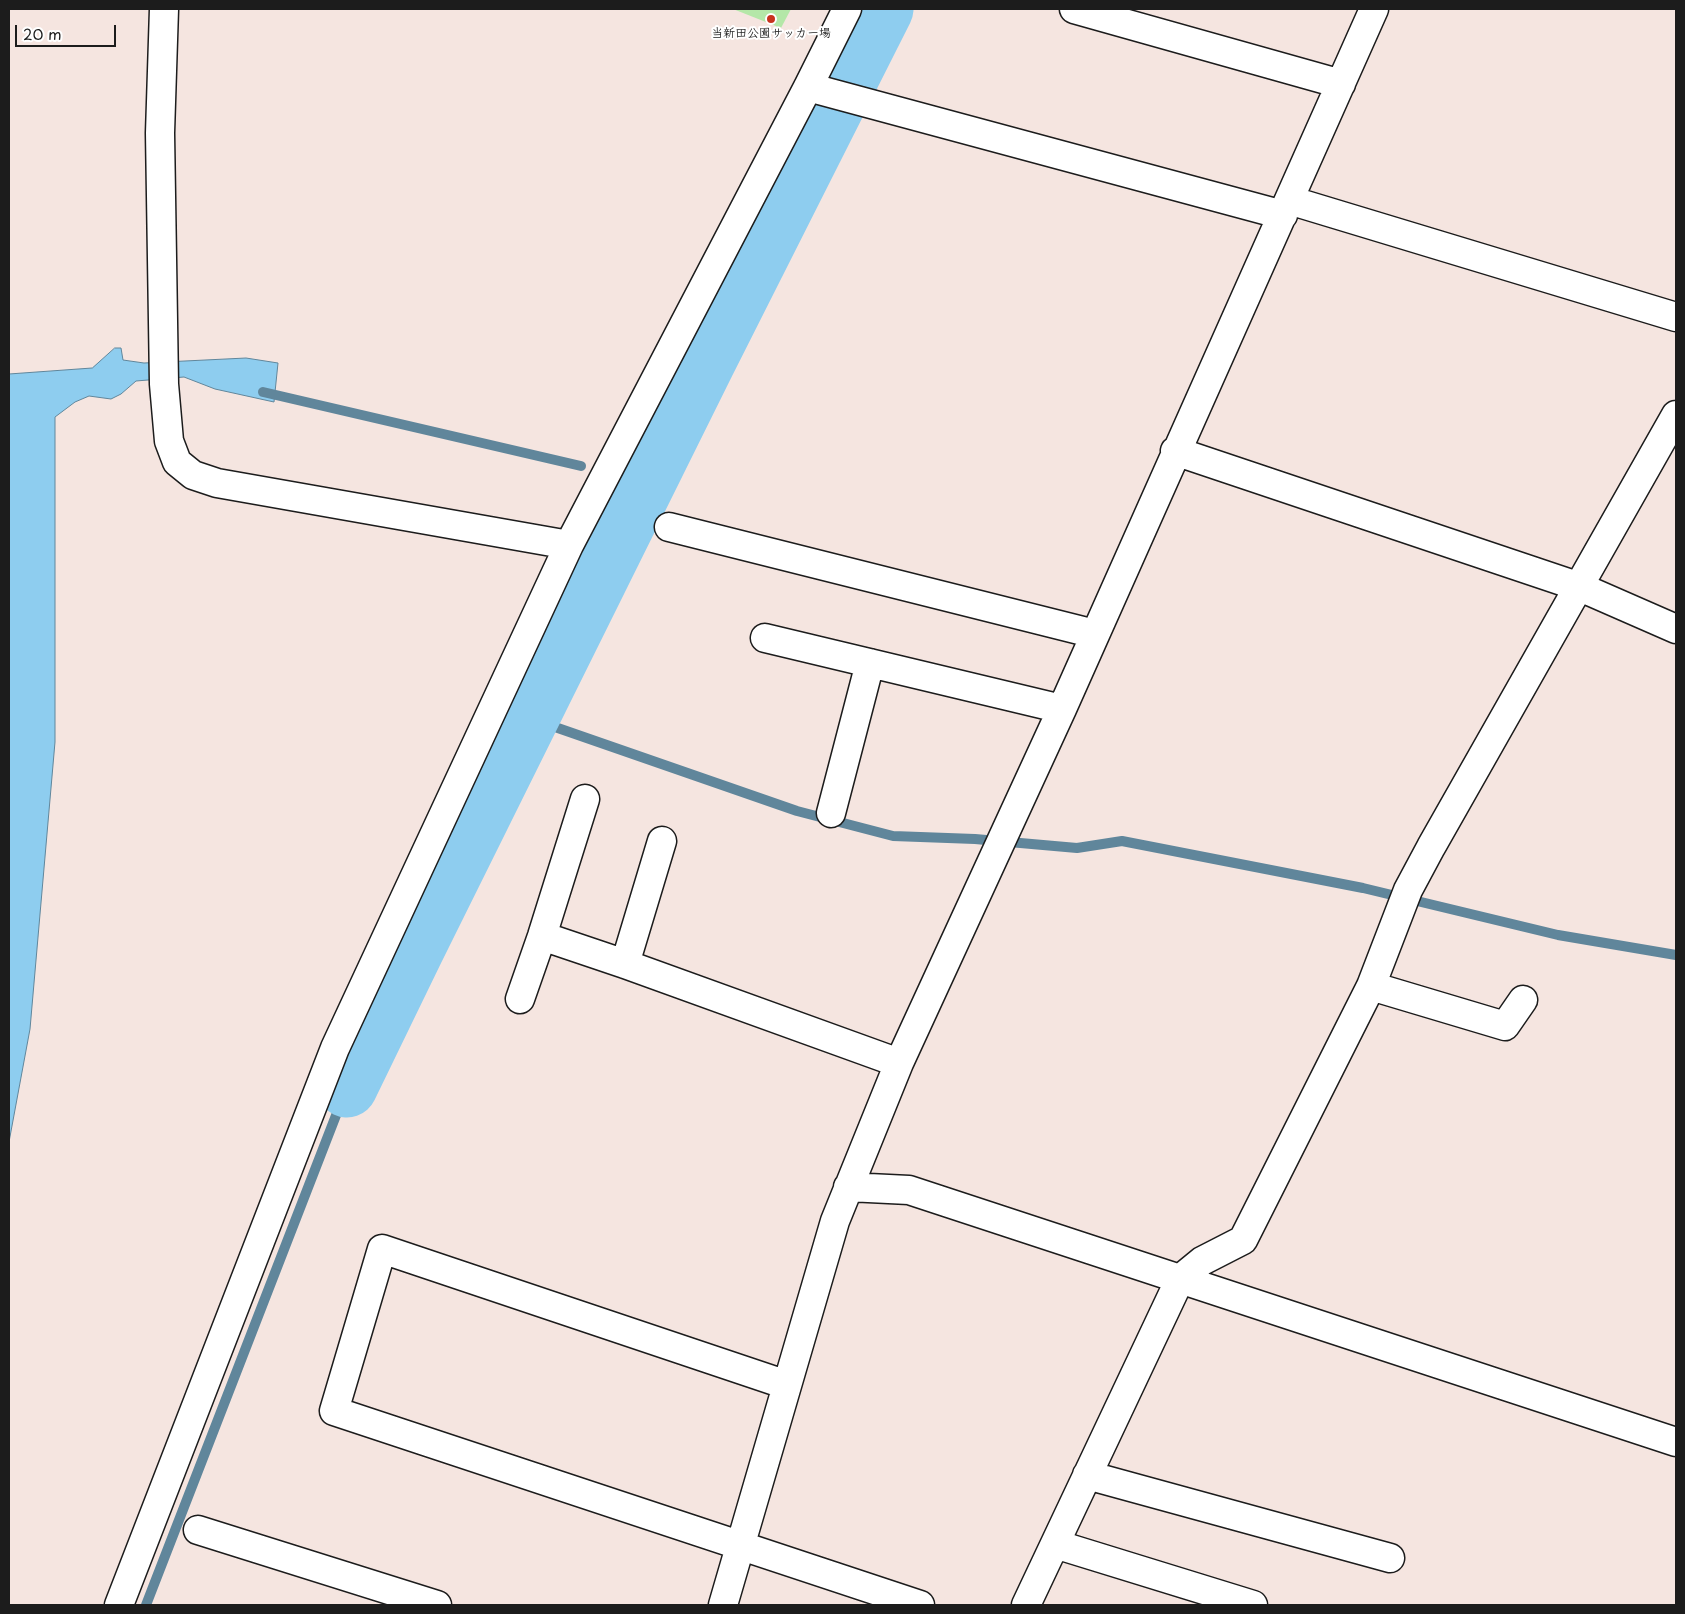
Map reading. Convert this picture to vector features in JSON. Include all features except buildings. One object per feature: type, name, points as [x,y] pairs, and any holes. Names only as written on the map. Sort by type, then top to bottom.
[{"type":"street","points":[[164,9],[160,133],[164,384],[169,441],[177,462],[193,475],[217,483],[569,545]]},
{"type":"street","points":[[118,1605],[335,1048],[569,545],[815,89],[847,9]]},
{"type":"street","points":[[1074,9],[1340,84]]},
{"type":"street","points":[[723,1605],[835,1221],[848,1187],[899,1063],[1062,709],[1374,9]]},
{"type":"street","points":[[815,89],[1286,208],[1676,317]]},
{"type":"street","points":[[1026,1605],[1180,1279],[1202,1262],[1243,1240],[1371,986],[1406,897],[1431,847],[1676,415]]},
{"type":"street","points":[[1175,452],[1580,586],[1676,629]]},
{"type":"street","points":[[669,527],[1095,634]]},
{"type":"street","points":[[765,638],[1062,709]]},
{"type":"street","points":[[830,813],[870,663]]},
{"type":"street","points":[[520,999],[585,799]]},
{"type":"street","points":[[625,964],[662,841]]},
{"type":"street","points":[[542,936],[899,1063]]},
{"type":"street","points":[[1371,986],[1505,1026],[1523,1000]]},
{"type":"street","points":[[848,1187],[909,1190],[1676,1442]]},
{"type":"street","points":[[787,1386],[382,1249],[334,1411],[740,1547],[920,1605]]},
{"type":"street","points":[[1087,1475],[1390,1558]]},
{"type":"street","points":[[198,1530],[437,1605]]},
{"type":"street","points":[[1055,1544],[1253,1605]]},
{"type":"green space","name":"当新田公園サッカー場","points":[[733,9],[791,9],[781,28]]},
{"type":"water","points":[[115,348],[121,348],[123,360],[144,363],[246,358],[278,363],[274,402],[215,389],[184,377],[136,381],[121,394],[111,399],[89,396],[75,402],[55,417],[55,742],[30,1029],[9,1142],[9,374],[92,368]]},
{"type":"waterway","points":[[347,1087],[705,362],[883,9]]},
{"type":"waterway","points":[[263,392],[581,466]]},
{"type":"waterway","points":[[624,476],[646,481]]},
{"type":"waterway","points":[[529,718],[797,811],[893,836],[975,839],[1077,848],[1122,841],[1363,888],[1558,935],[1676,955]]},
{"type":"waterway","points":[[146,1605],[347,1087]]},
{"type":"place","name":"当新田公園サッカー場","points":[[771,19]]}]
